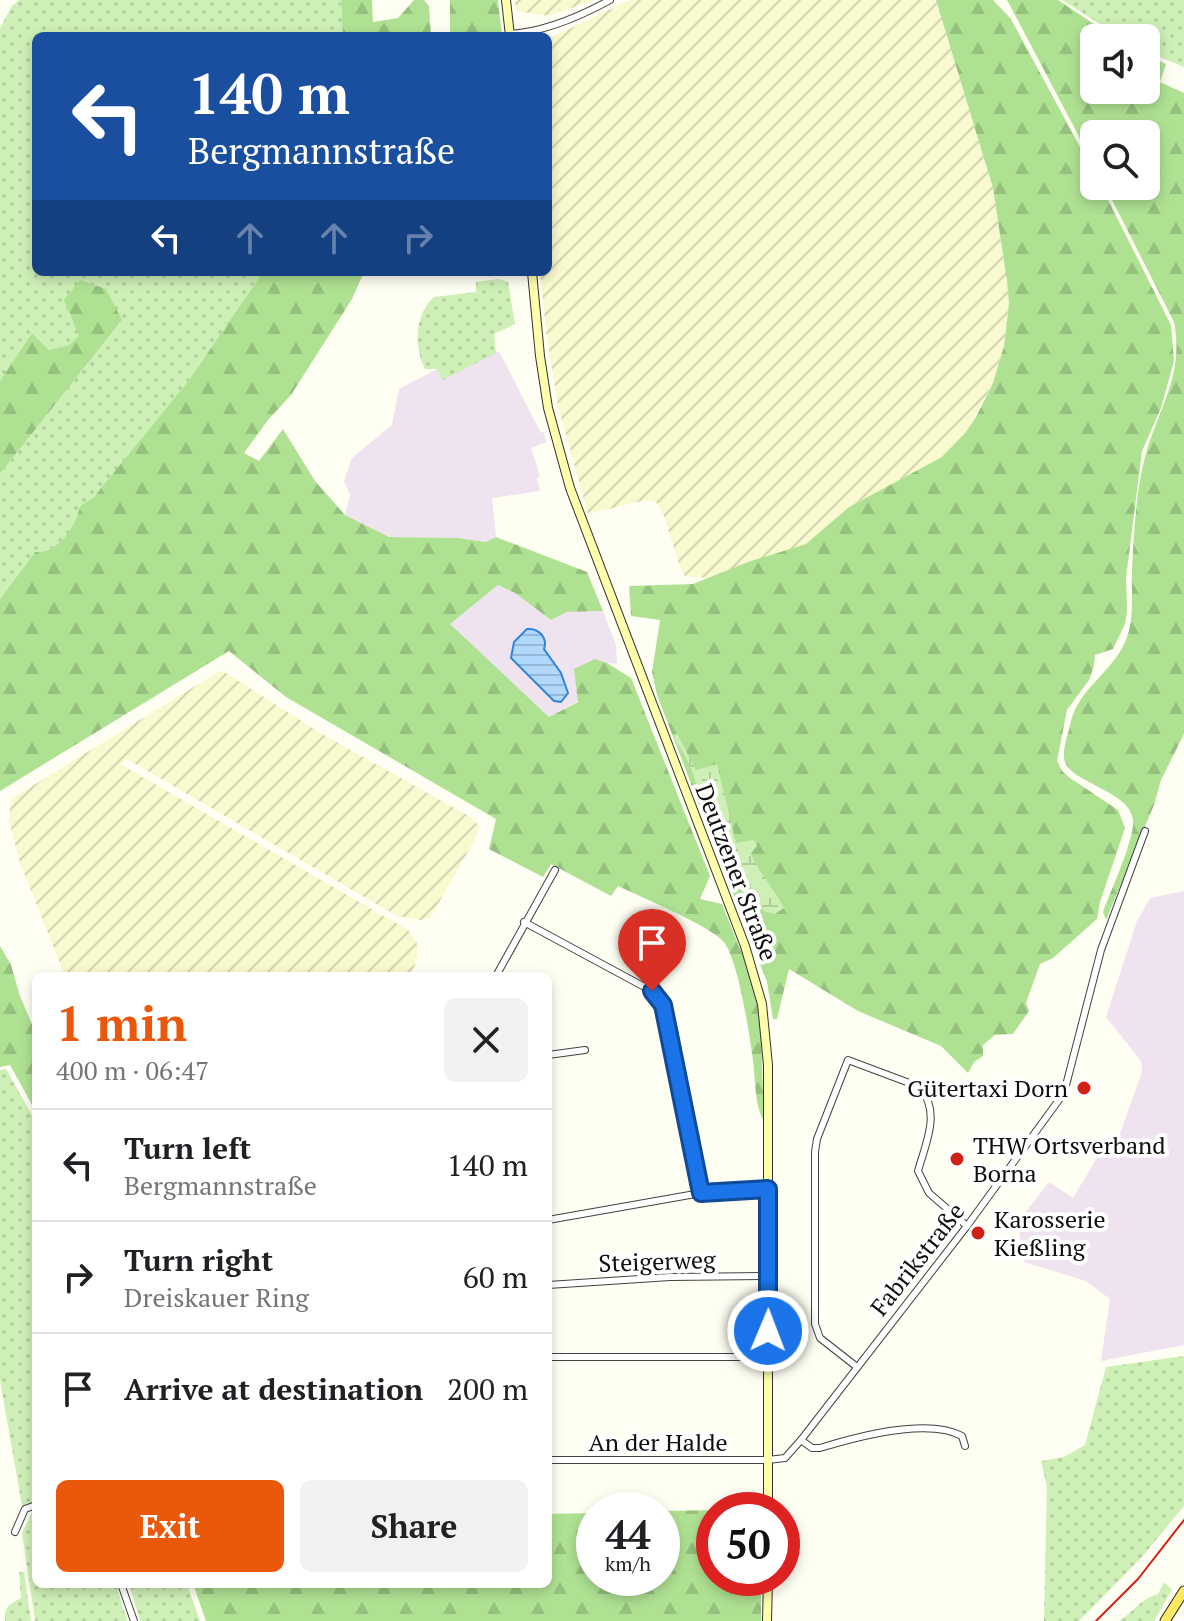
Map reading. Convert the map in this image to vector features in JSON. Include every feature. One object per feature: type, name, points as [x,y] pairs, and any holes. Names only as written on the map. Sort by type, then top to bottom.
[{"type":"main road","points":[[506,0],[510,32]]},
{"type":"main road","name":"Deutzener Straße","points":[[532,276],[548,408],[570,488],[759,988],[768,1045],[768,1492]]},
{"type":"main road","points":[[1165,1621],[1184,1591]]},
{"type":"main road","points":[[767,1621],[768,1596]]},
{"type":"street","points":[[524,32],[548,27],[610,0]]},
{"type":"street","name":"Fabrikstraße","points":[[768,1460],[785,1458],[801,1440],[967,1226],[1064,1093],[1101,950],[1145,831]]},
{"type":"street","points":[[498,972],[555,870]]},
{"type":"street","points":[[524,922],[652,991],[662,1001],[701,1193]]},
{"type":"street","points":[[552,1054],[585,1050]]},
{"type":"street","points":[[857,1367],[820,1338],[815,1324],[815,1152],[817,1139],[848,1060],[920,1087],[928,1097],[932,1107],[931,1124],[918,1171],[929,1193],[967,1226]]},
{"type":"street","points":[[552,1221],[701,1193],[768,1189]]},
{"type":"street","name":"Steigerweg","points":[[552,1285],[670,1277],[768,1276]]},
{"type":"street","points":[[552,1357],[768,1357]]},
{"type":"street","points":[[801,1440],[812,1448],[820,1448],[873,1432],[950,1429],[962,1436],[965,1446]]},
{"type":"street","name":"An der Halde","points":[[552,1460],[768,1460]]},
{"type":"street","points":[[15,1532],[25,1509],[32,1506]]},
{"type":"street","points":[[122,1588],[134,1621]]},
{"type":"shaded area","points":[[499,351],[541,433],[544,432],[546,442],[531,448],[540,476],[537,478],[540,491],[492,498],[496,537],[486,542],[458,538],[389,537],[345,515],[350,495],[344,481],[352,458],[392,425],[399,389],[437,369],[443,379]]},
{"type":"shaded area","points":[[498,585],[515,593],[551,620],[567,612],[603,611],[616,645],[617,664],[600,662],[578,701],[549,717],[449,624]]},
{"type":"shaded area","points":[[1184,891],[1184,1345],[1101,1361],[1110,1299],[1086,1281],[1024,1262],[1028,1247],[1020,1240],[1018,1222],[1049,1182],[1073,1198],[1107,1141],[1117,1142],[1142,1072],[1141,1061],[1106,1017],[1137,921],[1150,898]]},
{"type":"green space","points":[[19,0],[341,0],[343,32],[32,32],[32,276],[260,276],[189,380],[93,498],[80,506],[65,538],[51,549],[35,552],[0,599],[0,474],[122,320],[69,313],[80,336],[69,345],[49,350],[32,333],[0,381],[0,28],[12,6]]},
{"type":"green space","points":[[341,0],[372,0],[373,22],[398,18],[414,0],[424,0],[429,6],[431,32],[343,32]]},
{"type":"green space","points":[[450,0],[498,0],[502,32],[450,32]]},
{"type":"green space","points":[[514,0],[594,0],[549,16],[517,11]]},
{"type":"green space","points":[[630,0],[936,0],[993,188],[1009,303],[1004,346],[993,383],[966,432],[942,457],[849,507],[806,544],[707,578],[685,576],[657,503],[642,501],[588,514],[558,406],[540,276],[552,276],[552,37]]},
{"type":"green space","points":[[936,0],[993,0],[1011,19],[1080,147],[1080,200],[1108,200],[1171,325],[1174,361],[1161,408],[1142,451],[1126,578],[1125,624],[1113,649],[1095,655],[1089,680],[1067,710],[1057,761],[1070,778],[1118,810],[1125,828],[1097,919],[1053,958],[1040,964],[1026,1003],[1029,1011],[1013,1034],[995,1035],[983,1045],[983,1056],[974,1062],[968,1073],[941,1046],[858,1011],[789,969],[777,1019],[773,1019],[767,982],[657,695],[652,672],[660,620],[631,616],[629,586],[693,584],[806,544],[849,507],[942,457],[966,432],[993,383],[1004,346],[1009,303],[993,188]]},
{"type":"green space","points":[[1007,0],[1058,0],[1094,24],[1080,24],[1080,104],[1160,104],[1160,82],[1184,93],[1184,734],[1161,780],[1154,805],[1106,920],[1103,912],[1126,852],[1133,820],[1129,809],[1121,801],[1067,766],[1064,748],[1081,699],[1119,653],[1128,634],[1140,479],[1174,373],[1176,340],[1174,322],[1112,200],[1160,200],[1160,120],[1080,120],[1080,138]]},
{"type":"green space","points":[[1062,0],[1184,0],[1184,67],[1160,57],[1160,24],[1100,24]]},
{"type":"green space","points":[[1160,61],[1166,64],[1160,82]]},
{"type":"green space","points":[[260,276],[362,276],[352,299],[291,395],[244,453],[259,461],[283,429],[315,481],[345,515],[389,537],[458,538],[486,542],[496,537],[587,572],[603,611],[567,612],[551,620],[515,593],[498,585],[450,624],[549,717],[578,702],[574,669],[595,659],[631,678],[710,876],[700,899],[722,904],[749,971],[760,1008],[764,1121],[757,1100],[742,998],[734,963],[723,941],[689,919],[618,886],[611,896],[551,864],[543,877],[489,849],[496,819],[286,697],[229,651],[0,791],[0,599],[35,552],[51,548],[65,537],[75,522],[80,506],[93,498],[189,380]]},
{"type":"green space","points":[[499,279],[508,282],[515,324],[494,334],[496,353],[443,380],[437,369],[425,369],[419,351],[418,332],[427,304],[434,297],[476,292],[476,282]]},
{"type":"green space","points":[[80,280],[106,289],[122,320],[0,474],[0,381],[32,333],[49,350],[69,345],[79,336],[64,300]]},
{"type":"green space","points":[[223,671],[322,734],[474,819],[479,827],[475,839],[430,918],[421,920],[397,916],[127,759],[120,764],[408,930],[417,943],[417,959],[412,972],[63,972],[20,863],[9,821],[11,799]]},
{"type":"green space","points":[[677,734],[696,770],[717,764],[736,843],[754,840],[757,846],[751,853],[754,860],[784,908],[775,914],[764,911],[757,898],[747,895],[747,888],[735,868],[721,818],[709,809],[702,798],[674,737]]},
{"type":"green space","points":[[0,946],[11,965],[32,1024],[32,1105],[10,1065],[0,1067]]},
{"type":"green space","points":[[6,1069],[32,1115],[32,1504],[22,1506],[0,1380],[0,1070]]},
{"type":"green space","points":[[1184,1356],[1184,1506],[1141,1558],[1079,1621],[1044,1621],[1047,1487],[1041,1461],[1064,1457],[1085,1445],[1106,1367]]},
{"type":"green space","points":[[696,1510],[696,1596],[761,1596],[761,1621],[206,1621],[194,1588],[552,1588],[552,1514],[576,1513],[576,1596],[680,1596],[680,1511]]},
{"type":"green space","points":[[32,1512],[32,1588],[117,1588],[127,1621],[35,1621],[22,1533]]},
{"type":"green space","points":[[19,1572],[24,1572],[31,1621],[5,1621],[8,1606],[21,1598]]},
{"type":"green space","points":[[1164,1582],[1172,1590],[1154,1621],[1119,1621],[1146,1599],[1158,1594]]},
{"type":"green space","points":[[130,1588],[188,1588],[200,1621],[140,1621]]},
{"type":"water","points":[[527,629],[542,634],[544,649],[561,673],[568,693],[561,702],[554,701],[511,658],[514,642]]},
{"type":"railway","points":[[1096,1621],[1138,1579],[1184,1520]]},
{"type":"place","name":"Gütertaxi Dorn","points":[[1084,1088]]},
{"type":"place","name":"THW Ortsverband Borna","points":[[957,1159]]},
{"type":"place","name":"Karosserie Kießling","points":[[978,1233]]},
{"type":"route","points":[[652,991],[663,1005],[701,1193],[768,1189],[768,1331]]}]
